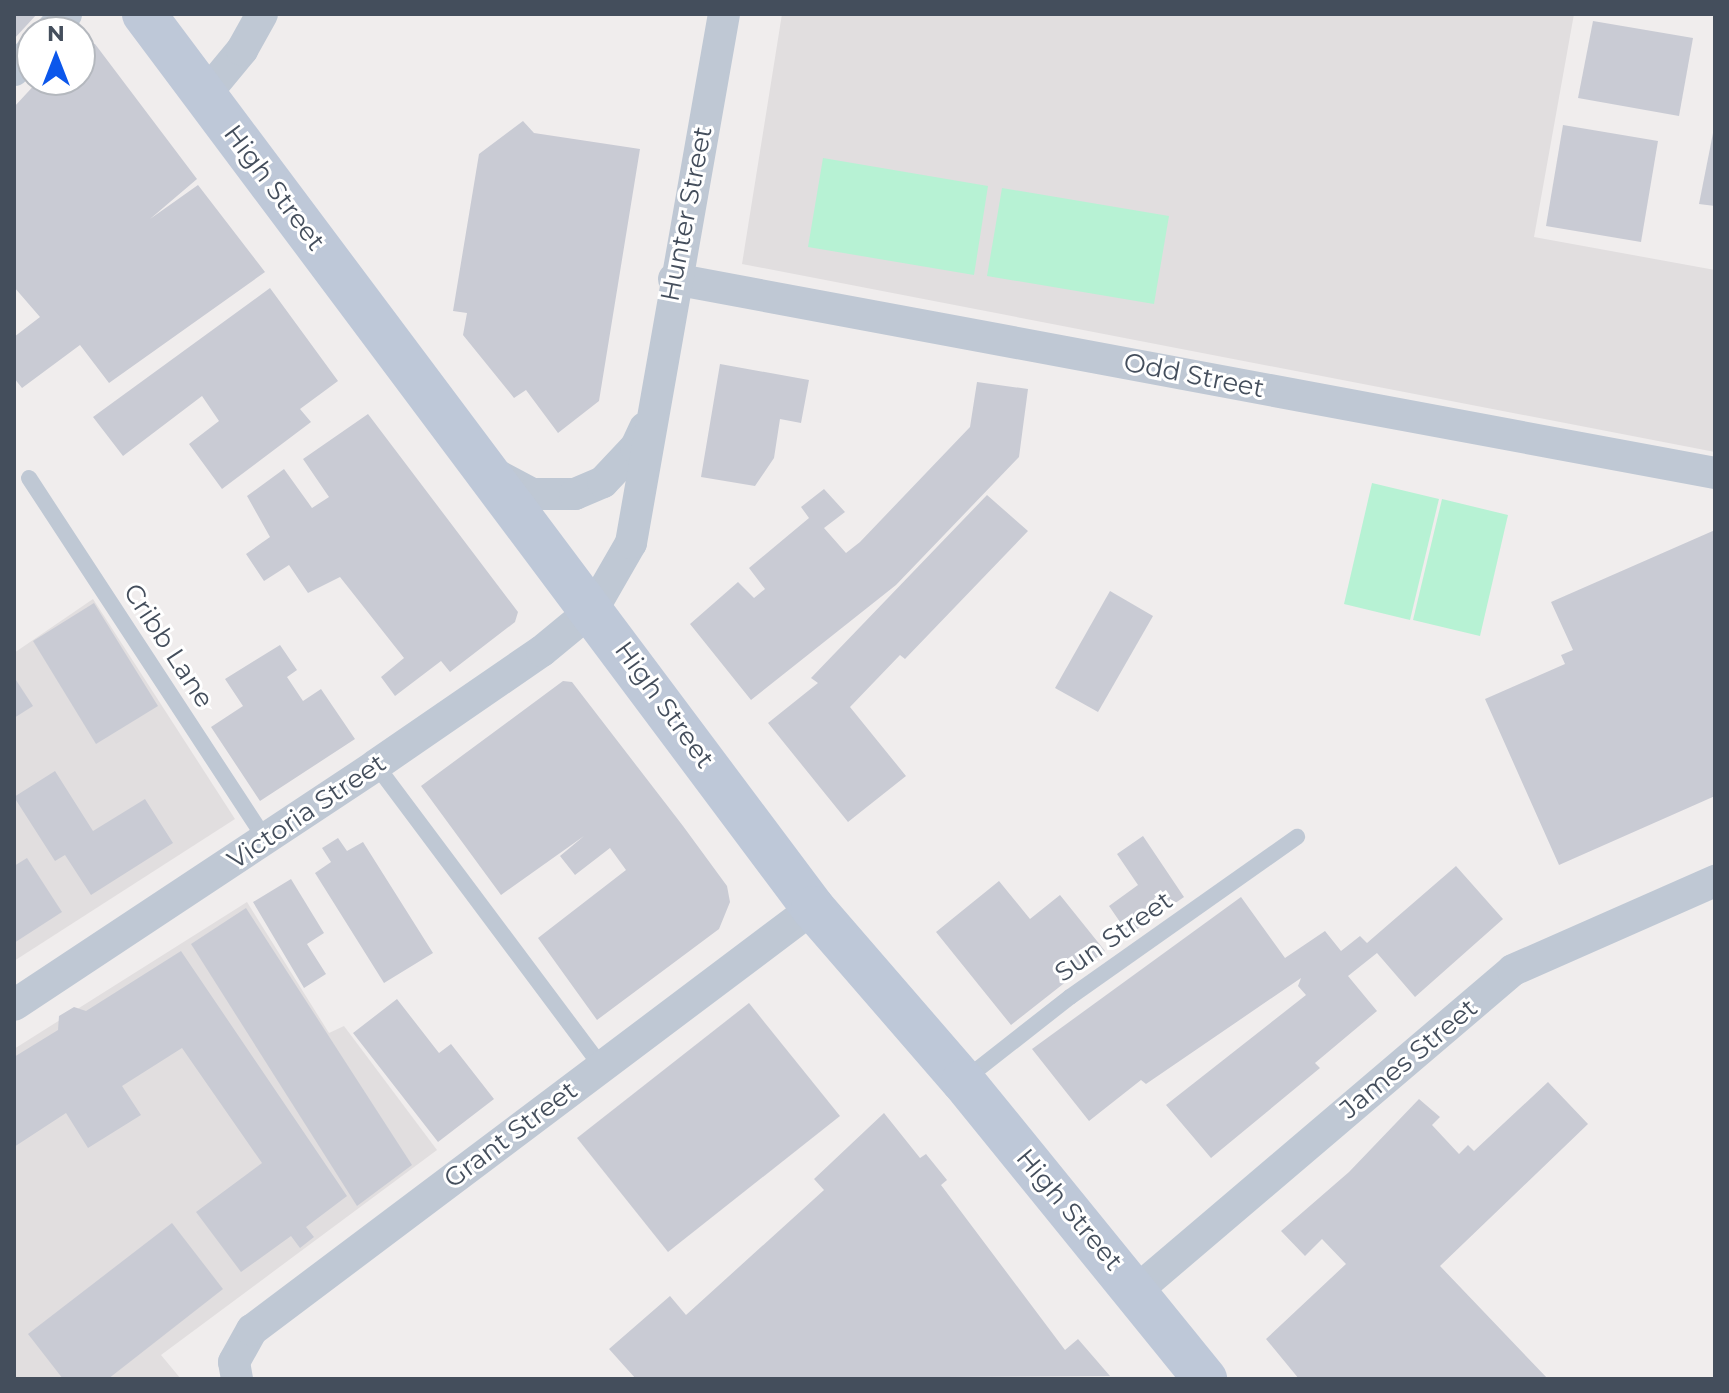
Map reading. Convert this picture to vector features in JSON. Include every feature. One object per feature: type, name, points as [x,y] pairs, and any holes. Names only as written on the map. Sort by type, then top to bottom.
[{"type":"main road","name":"High Street","points":[[144,14],[593,609],[813,908],[963,1081],[1205,1379]]},
{"type":"street","points":[[204,96],[242,50],[262,14]]},
{"type":"street","name":"Hunter Street","points":[[593,609],[631,543],[674,279],[724,14]]},
{"type":"street","name":"Odd Street","points":[[674,279],[1715,473]]},
{"type":"street","name":"Hunter Street","points":[[489,471],[532,494],[575,494],[603,482],[636,447],[652,414]]},
{"type":"street","name":"Victoria Street","points":[[14,1005],[376,765],[542,651],[593,609]]},
{"type":"street","name":"James Street","points":[[1136,1291],[1513,970],[1715,881]]},
{"type":"street","name":"Grant Street","points":[[237,1379],[234,1362],[252,1330],[813,908]]},
{"type":"lane","name":"Cribb Lane","points":[[29,478],[266,840]]},
{"type":"lane","points":[[376,765],[602,1067]]},
{"type":"lane","name":"Sun Street","points":[[963,1081],[1070,997],[1297,837]]},
{"type":"shaded area","points":[[782,14],[1574,14],[1534,237],[1715,270],[1715,452],[742,264]]},
{"type":"shaded area","points":[[93,599],[235,819],[14,961],[14,653]]},
{"type":"shaded area","points":[[247,902],[329,1033],[344,1026],[437,1150],[161,1355],[181,1379],[14,1379],[14,1049]]},
{"type":"green space","points":[[823,158],[988,186],[974,275],[808,247]]},
{"type":"green space","points":[[1002,188],[1169,216],[1154,304],[987,276]]},
{"type":"green space","points":[[1372,483],[1439,499],[1410,620],[1344,604]]},
{"type":"green space","points":[[1442,499],[1508,515],[1480,636],[1413,620]]},
{"type":"building","points":[[14,14],[37,14],[16,16],[14,39]]},
{"type":"building","points":[[1593,21],[1693,38],[1679,116],[1578,98]]},
{"type":"building","points":[[96,45],[197,179],[150,219],[198,185],[265,272],[109,383],[80,345],[22,388],[14,378],[14,337],[40,317],[14,287],[14,107],[24,96],[96,96]]},
{"type":"building","points":[[523,121],[534,133],[640,149],[599,401],[558,433],[526,390],[514,398],[463,335],[467,313],[453,311],[479,154]]},
{"type":"building","points":[[1563,125],[1658,141],[1641,242],[1546,226]]},
{"type":"building","points":[[1715,128],[1715,206],[1699,204]]},
{"type":"building","points":[[270,288],[338,381],[300,409],[311,422],[222,489],[189,444],[219,421],[202,396],[123,456],[93,417]]},
{"type":"building","points":[[720,364],[809,380],[801,423],[780,419],[774,458],[755,486],[701,477]]},
{"type":"building","points":[[977,382],[1028,389],[1019,457],[896,585],[751,700],[690,624],[738,582],[754,598],[765,589],[749,568],[809,518],[801,507],[824,489],[845,512],[824,528],[846,553],[860,542],[970,427]]},
{"type":"building","points":[[368,414],[518,612],[515,622],[450,672],[441,661],[395,696],[381,677],[404,658],[340,577],[308,593],[289,565],[264,581],[246,554],[270,537],[247,496],[284,469],[312,508],[329,497],[303,459]]},
{"type":"building","points":[[987,495],[1028,531],[905,659],[900,655],[850,707],[906,776],[848,822],[768,723],[818,683],[811,678]]},
{"type":"building","points":[[1715,530],[1715,796],[1559,865],[1485,699],[1565,664],[1561,655],[1573,650],[1551,602]]},
{"type":"building","points":[[1110,591],[1153,616],[1098,712],[1055,688]]},
{"type":"building","points":[[94,603],[158,706],[96,744],[33,641]]},
{"type":"building","points":[[280,645],[297,670],[287,677],[303,701],[321,689],[355,739],[260,801],[211,727],[243,706],[225,679]]},
{"type":"building","points":[[14,677],[33,706],[14,718]]},
{"type":"building","points":[[563,681],[572,682],[683,826],[727,886],[730,902],[719,929],[597,1020],[538,938],[626,870],[610,848],[575,875],[560,856],[584,836],[501,895],[421,786]]},
{"type":"building","points":[[55,771],[93,831],[145,799],[173,843],[91,895],[65,855],[55,861],[14,797]]},
{"type":"building","points":[[1143,836],[1184,897],[1129,935],[1109,906],[1138,885],[1117,854]]},
{"type":"building","points":[[338,838],[347,851],[363,842],[433,953],[384,983],[315,873],[331,862],[322,848]]},
{"type":"building","points":[[27,858],[62,912],[14,943],[14,866]]},
{"type":"building","points":[[1456,866],[1503,919],[1415,997],[1377,953],[1348,976],[1377,1011],[1315,1063],[1320,1068],[1211,1158],[1166,1105],[1306,995],[1298,986],[1301,978],[1146,1084],[1141,1080],[1089,1121],[1032,1049],[1241,897],[1285,958],[1325,931],[1341,951],[1360,936],[1367,943]]},
{"type":"building","points":[[291,879],[324,933],[307,944],[326,974],[304,988],[253,902]]},
{"type":"building","points":[[999,881],[1030,919],[1060,895],[1105,951],[1011,1025],[936,932]]},
{"type":"building","points":[[246,908],[412,1165],[357,1206],[191,944]]},
{"type":"building","points":[[181,951],[347,1196],[306,1227],[314,1237],[300,1248],[291,1236],[241,1272],[196,1212],[262,1163],[182,1048],[122,1086],[141,1115],[88,1148],[66,1113],[14,1147],[14,1057],[58,1030],[59,1016],[74,1007],[86,1011]]},
{"type":"building","points":[[397,999],[439,1053],[451,1044],[494,1099],[438,1142],[353,1033]]},
{"type":"building","points":[[749,1003],[840,1116],[668,1252],[577,1138]]},
{"type":"building","points":[[1548,1082],[1588,1124],[1440,1266],[1548,1379],[1299,1379],[1266,1339],[1346,1264],[1322,1239],[1305,1256],[1281,1231],[1349,1172],[1419,1099],[1440,1117],[1432,1125],[1459,1154],[1468,1145],[1474,1151]]},
{"type":"building","points":[[884,1113],[920,1158],[926,1154],[947,1180],[941,1185],[1065,1350],[1078,1339],[1110,1376],[636,1379],[609,1349],[670,1296],[686,1315],[824,1190],[814,1179]]},
{"type":"building","points":[[172,1223],[223,1289],[108,1379],[63,1379],[28,1334]]}]
